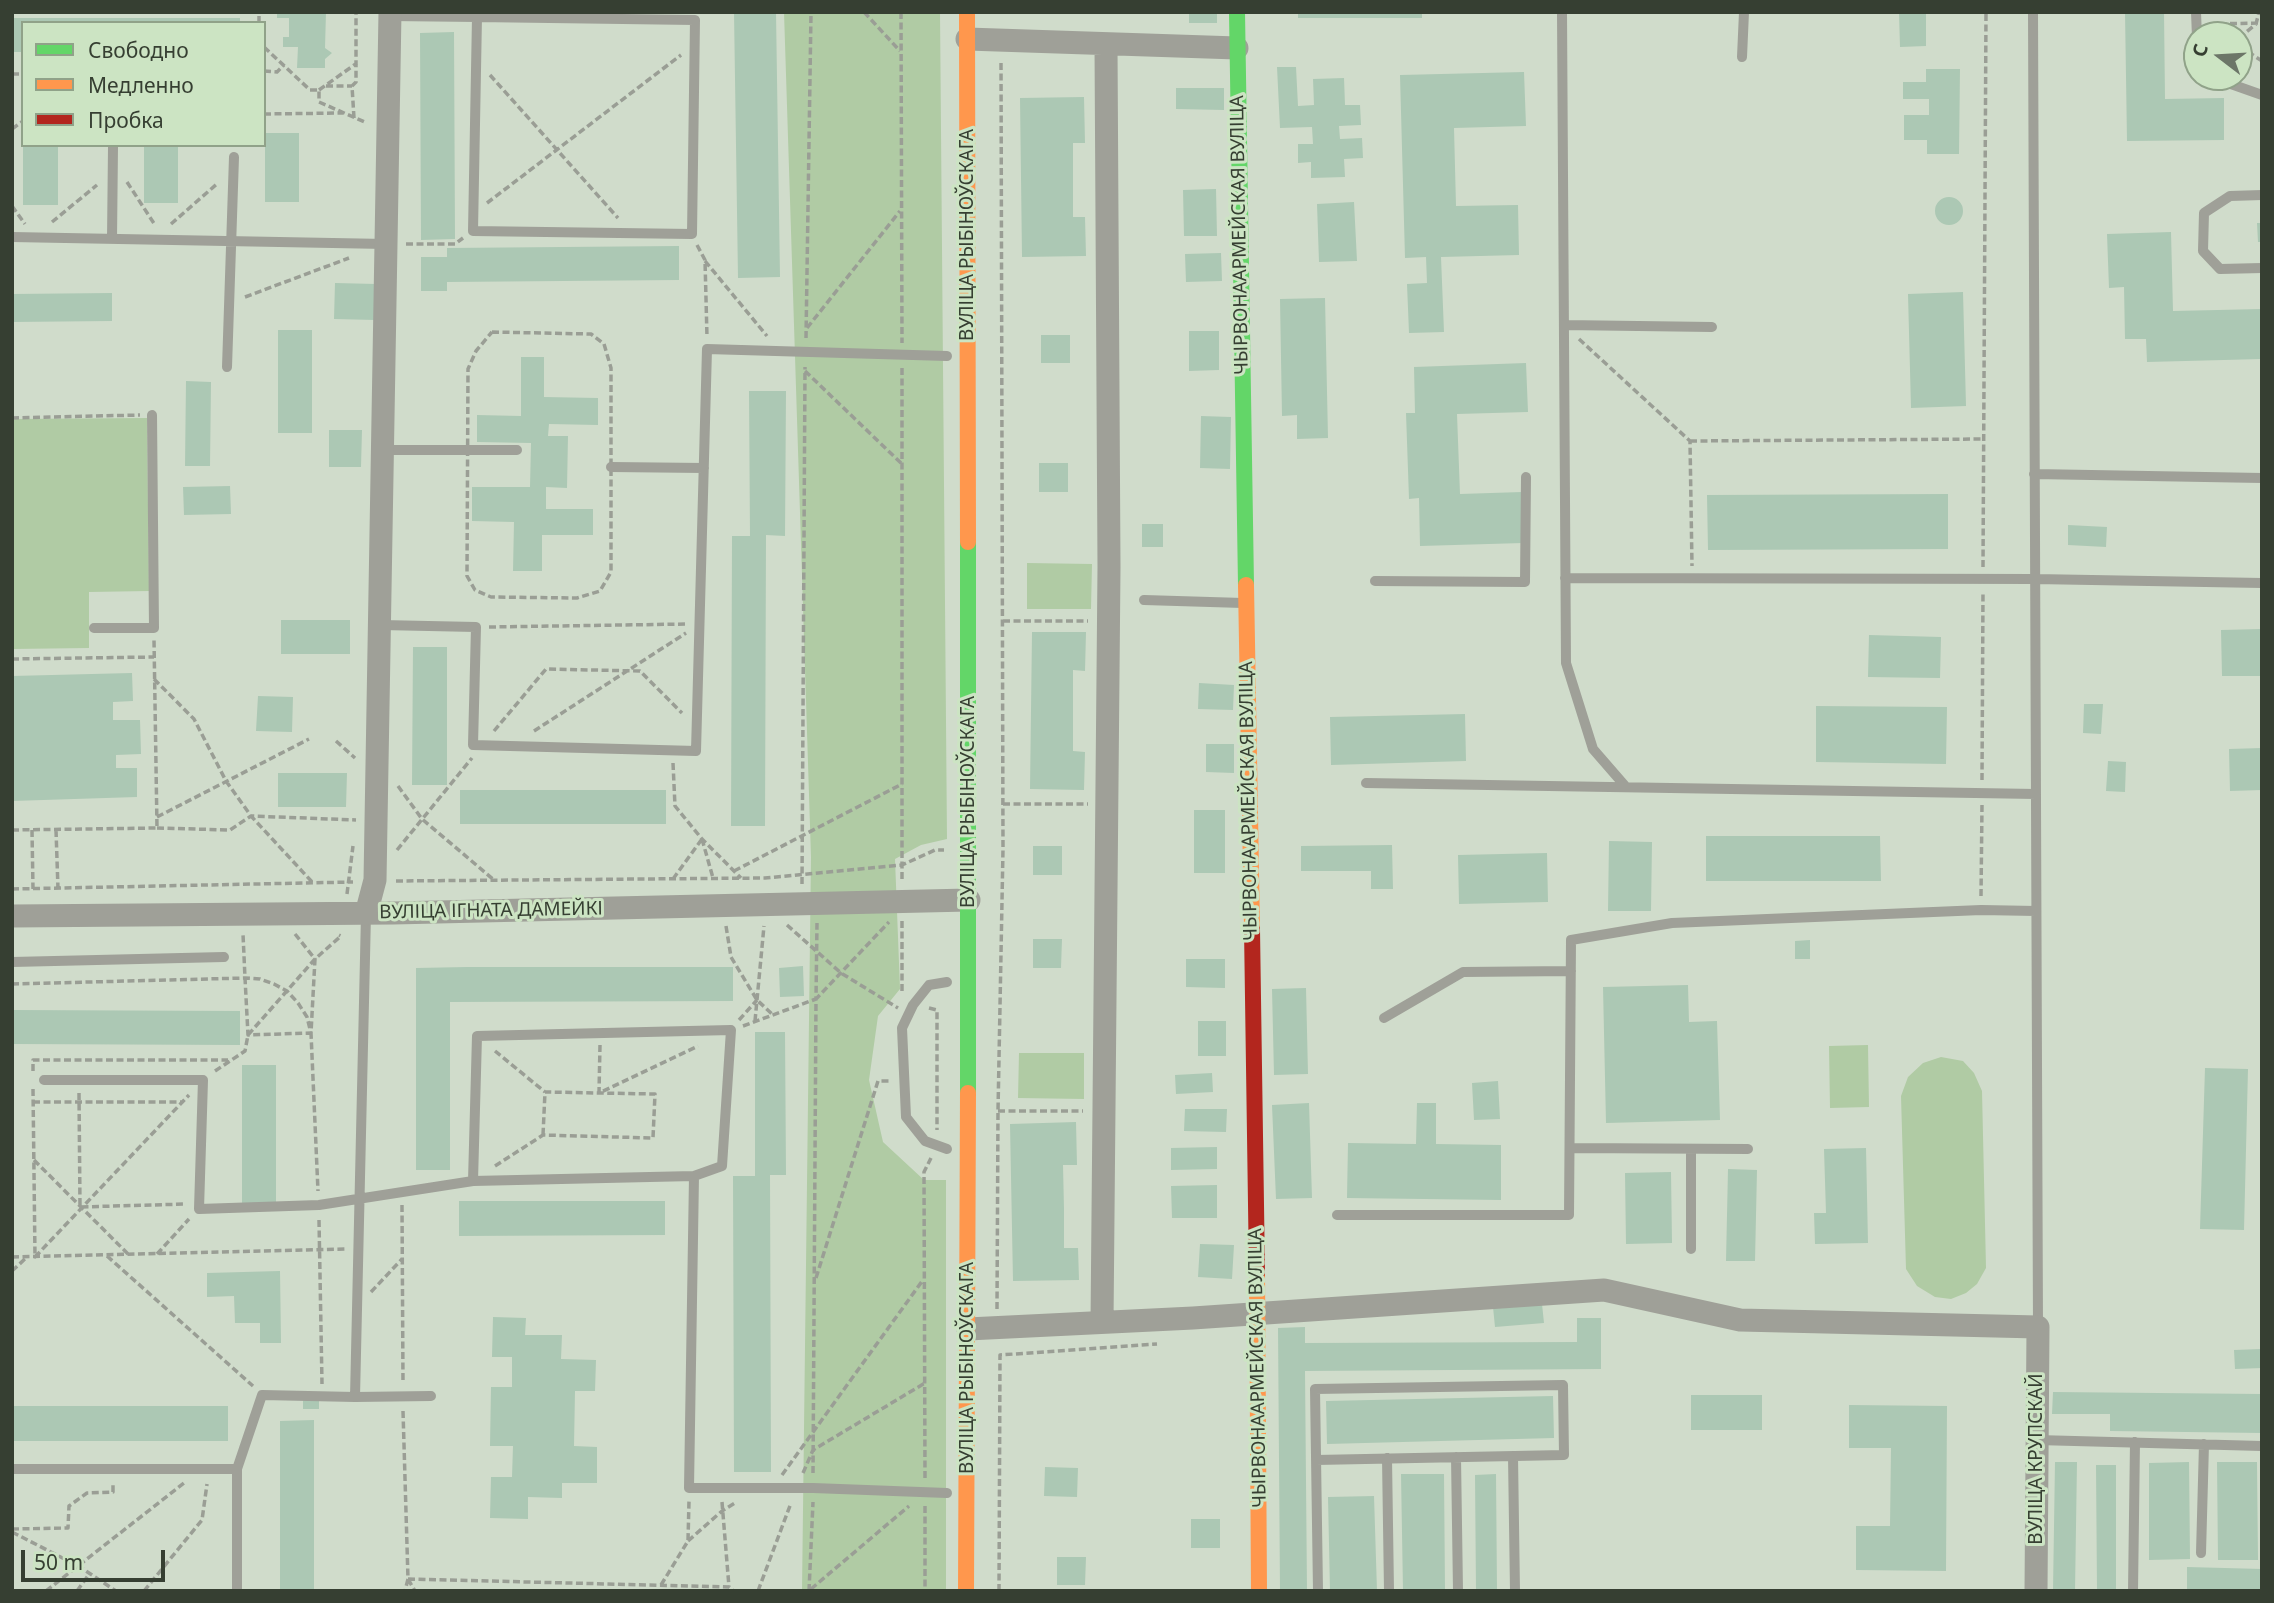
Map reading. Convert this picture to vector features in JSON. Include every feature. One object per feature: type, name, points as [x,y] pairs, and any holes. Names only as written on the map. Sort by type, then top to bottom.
[{"type":"main road","name":"ВУЛІЦА РЫБІНОЎСКАГА","points":[[966,1591],[969,979],[952,901],[969,850],[967,12]]},
{"type":"main road","name":"ЧЫРВОНААРМЕЙСКАЯ ВУЛІЦА","points":[[1237,12],[1258,1312],[1259,1591]]},
{"type":"street","points":[[355,914],[374,880],[381,625],[390,14]]},
{"type":"street","points":[[967,39],[1237,48]]},
{"type":"street","points":[[1102,1322],[1109,621],[1106,45]]},
{"type":"street","name":"ВУЛІЦА ІГНАТА ДАМЕЙКІ","points":[[12,916],[355,914],[952,901]]},
{"type":"street","points":[[968,1329],[1193,1318],[1604,1290],[1740,1320],[2038,1327]]},
{"type":"street","name":"ВУЛІЦА КРУПСКАЙ","points":[[2036,1591],[2038,1327]]},
{"type":"lane","points":[[1562,12],[1566,663],[1593,749],[1626,787]]},
{"type":"lane","points":[[1742,57],[1744,12]]},
{"type":"lane","points":[[2033,12],[2038,1327]]},
{"type":"lane","points":[[390,14],[695,20],[692,234],[473,231],[477,17]]},
{"type":"lane","points":[[112,239],[113,147]]},
{"type":"lane","points":[[227,367],[234,157]]},
{"type":"lane","points":[[2262,195],[2230,196],[2204,213],[2203,251],[2220,269],[2262,268]]},
{"type":"lane","points":[[12,237],[157,237],[386,244]]},
{"type":"lane","points":[[1564,325],[1712,327]]},
{"type":"lane","points":[[381,625],[476,627],[473,745],[696,751],[707,349],[947,355]]},
{"type":"lane","points":[[94,628],[154,628],[152,415]]},
{"type":"lane","points":[[383,450],[517,450]]},
{"type":"lane","points":[[611,467],[704,468]]},
{"type":"lane","points":[[2034,474],[2262,478]]},
{"type":"lane","points":[[1374,581],[1525,582],[1526,477]]},
{"type":"lane","points":[[1565,578],[2035,579],[2262,583]]},
{"type":"lane","points":[[1144,600],[1246,603]]},
{"type":"lane","points":[[1366,783],[2036,794]]},
{"type":"lane","points":[[1337,1215],[1569,1215],[1571,940],[1672,923],[1981,910],[2036,911]]},
{"type":"lane","points":[[355,914],[360,1200],[355,1397]]},
{"type":"lane","points":[[12,962],[224,957]]},
{"type":"lane","points":[[1384,1018],[1463,972],[1571,971]]},
{"type":"lane","points":[[944,1148],[925,1142],[906,1117],[902,1028],[929,985],[947,982]]},
{"type":"lane","points":[[44,1080],[203,1080],[199,1206],[319,1205],[473,1181],[694,1176],[722,1166],[731,1030],[477,1036],[473,1181]]},
{"type":"lane","points":[[1570,1148],[1748,1149]]},
{"type":"lane","points":[[1691,1149],[1691,1249]]},
{"type":"lane","points":[[694,1176],[689,1488],[813,1488],[947,1493]]},
{"type":"lane","points":[[1316,1460],[1564,1455],[1563,1385],[1315,1389],[1316,1460],[1318,1591]]},
{"type":"lane","points":[[237,1591],[237,1469],[262,1395],[431,1396]]},
{"type":"lane","points":[[2037,1440],[2262,1446]]},
{"type":"lane","points":[[2133,1591],[2135,1442]]},
{"type":"lane","points":[[2201,1553],[2204,1444]]},
{"type":"lane","points":[[1513,1456],[1515,1591]]},
{"type":"lane","points":[[1456,1457],[1458,1591]]},
{"type":"lane","points":[[1387,1458],[1389,1591]]},
{"type":"lane","points":[[12,1469],[237,1469]]},
{"type":"path","points":[[354,118],[352,86],[356,82],[356,12]]},
{"type":"path","points":[[809,1591],[813,1488],[817,951],[802,874],[802,835],[805,352],[811,12]]},
{"type":"path","points":[[864,12],[901,53]]},
{"type":"path","points":[[901,12],[902,901]]},
{"type":"path","points":[[1981,910],[1986,12]]},
{"type":"path","points":[[2259,12],[2259,24]]},
{"type":"path","points":[[997,1312],[1003,849],[1001,42]]},
{"type":"path","points":[[474,213],[695,44]]},
{"type":"path","points":[[266,49],[310,90],[319,90],[357,63]]},
{"type":"path","points":[[476,59],[631,233]]},
{"type":"path","points":[[266,71],[277,72],[284,65]]},
{"type":"path","points":[[324,86],[352,86]]},
{"type":"path","points":[[319,90],[319,102],[388,133]]},
{"type":"path","points":[[266,112],[344,113]]},
{"type":"path","points":[[127,182],[157,237],[234,170]]},
{"type":"path","points":[[33,237],[112,173]]},
{"type":"path","points":[[806,330],[901,209]]},
{"type":"path","points":[[229,303],[386,244],[455,244],[473,231]]},
{"type":"path","points":[[692,234],[705,260],[779,351]]},
{"type":"path","points":[[705,260],[707,349]]},
{"type":"path","points":[[1564,325],[1690,441],[1983,439]]},
{"type":"path","points":[[492,332],[592,334],[604,344],[611,368],[611,572],[600,591],[577,598],[491,597],[475,590],[467,576],[467,450],[468,369],[476,351],[492,332]]},
{"type":"path","points":[[805,371],[902,464]]},
{"type":"path","points":[[12,418],[152,415]]},
{"type":"path","points":[[1690,441],[1692,578]]},
{"type":"path","points":[[1003,621],[1109,621]]},
{"type":"path","points":[[476,627],[699,624]]},
{"type":"path","points":[[511,746],[699,624]]},
{"type":"path","points":[[154,628],[157,828]]},
{"type":"path","points":[[12,659],[154,657]]},
{"type":"path","points":[[393,854],[546,669],[640,671],[697,727]]},
{"type":"path","points":[[155,679],[194,719],[226,780],[251,816],[313,883]]},
{"type":"path","points":[[157,817],[309,739]]},
{"type":"path","points":[[336,741],[363,764]]},
{"type":"path","points":[[673,750],[675,806],[702,839],[741,878]]},
{"type":"path","points":[[395,782],[422,819],[494,880]]},
{"type":"path","points":[[734,871],[902,784]]},
{"type":"path","points":[[1003,804],[1107,804]]},
{"type":"path","points":[[355,832],[358,809]]},
{"type":"path","points":[[12,830],[230,830],[251,816],[356,820]]},
{"type":"path","points":[[32,830],[33,889]]},
{"type":"path","points":[[55,830],[58,888]]},
{"type":"path","points":[[702,839],[722,907],[732,957],[757,1000],[773,1015]]},
{"type":"path","points":[[673,879],[702,839]]},
{"type":"path","points":[[248,1035],[315,959],[341,936],[355,914],[349,883],[353,845]]},
{"type":"path","points":[[12,889],[349,883],[374,880],[765,878],[902,865],[935,850],[1003,849]]},
{"type":"path","points":[[755,1021],[766,906],[765,878]]},
{"type":"path","points":[[766,906],[841,973],[911,1010],[937,1010],[944,1148],[925,1172],[925,1591]]},
{"type":"path","points":[[599,1093],[731,1030],[816,999],[892,919],[902,916],[902,1001],[911,1010]]},
{"type":"path","points":[[34,1257],[203,1080],[228,1060],[245,1051],[248,1035],[243,934]]},
{"type":"path","points":[[295,934],[315,959],[311,1033],[319,1205],[322,1396]]},
{"type":"path","points":[[12,984],[245,978],[274,984],[287,992],[307,1017],[311,1033]]},
{"type":"path","points":[[731,1030],[757,1000]]},
{"type":"path","points":[[248,1035],[311,1033]]},
{"type":"path","points":[[599,1093],[601,1033]]},
{"type":"path","points":[[473,1181],[543,1135],[653,1138],[655,1094],[545,1092],[477,1036]]},
{"type":"path","points":[[34,1257],[33,1060],[228,1060]]},
{"type":"path","points":[[79,1080],[80,1207]]},
{"type":"path","points":[[814,1283],[878,1081],[905,1080]]},
{"type":"path","points":[[543,1135],[545,1092]]},
{"type":"path","points":[[33,1102],[182,1102]]},
{"type":"path","points":[[998,1111],[1104,1111]]},
{"type":"path","points":[[34,1160],[128,1254]]},
{"type":"path","points":[[80,1207],[199,1206]]},
{"type":"path","points":[[157,1254],[199,1206]]},
{"type":"path","points":[[12,1257],[359,1249]]},
{"type":"path","points":[[107,1255],[262,1395]]},
{"type":"path","points":[[12,1271],[28,1257]]},
{"type":"path","points":[[358,1306],[402,1259]]},
{"type":"path","points":[[772,1488],[925,1279]]},
{"type":"path","points":[[999,1591],[1000,1354],[1157,1344]]},
{"type":"path","points":[[758,1591],[813,1450],[925,1383]]},
{"type":"path","points":[[12,1530],[68,1528],[69,1506],[87,1493],[113,1492],[113,1469]]},
{"type":"path","points":[[46,1591],[206,1469]]},
{"type":"path","points":[[144,1591],[202,1520],[206,1469]]},
{"type":"path","points":[[688,1541],[689,1488]]},
{"type":"path","points":[[721,1488],[729,1587]]},
{"type":"path","points":[[661,1585],[688,1541],[723,1511],[760,1488]]},
{"type":"path","points":[[809,1591],[925,1492]]},
{"type":"path","points":[[12,1530],[80,1567],[116,1591]]},
{"type":"path","points":[[77,1591],[90,1573]]},
{"type":"path","points":[[408,1578],[729,1587],[734,1591]]},
{"type":"path","points":[[405,1591],[408,1578]]},
{"type":"path","points":[[408,1578],[415,1591]]},
{"type":"green space","points":[[784,12],[940,12],[947,839],[921,845],[895,859],[900,989],[878,1016],[869,1080],[883,1142],[924,1180],[946,1180],[946,1591],[802,1591],[811,857]]},
{"type":"green space","points":[[147,418],[149,591],[89,592],[89,648],[12,649],[12,419]]},
{"type":"green space","points":[[1027,563],[1092,564],[1091,609],[1027,609]]},
{"type":"green space","points":[[1868,1045],[1869,1107],[1830,1108],[1829,1046]]},
{"type":"green space","points":[[1019,1053],[1084,1053],[1084,1099],[1018,1098]]},
{"type":"green space","points":[[1941,1057],[1963,1061],[1974,1073],[1982,1091],[1986,1268],[1977,1284],[1966,1293],[1951,1299],[1935,1297],[1917,1286],[1906,1269],[1901,1096],[1908,1077],[1923,1063]]},
{"type":"building","points":[[277,12],[326,12],[325,48],[332,53],[325,59],[325,68],[297,68],[298,47],[283,47],[283,37],[289,37],[289,18],[277,18]]},
{"type":"building","points":[[734,12],[776,12],[780,277],[738,278]]},
{"type":"building","points":[[1189,12],[1217,12],[1217,23],[1189,23]]},
{"type":"building","points":[[1298,12],[1422,12],[1422,18],[1298,18]]},
{"type":"building","points":[[1899,12],[1926,12],[1926,46],[1900,47]]},
{"type":"building","points":[[2125,12],[2164,12],[2165,99],[2224,98],[2224,140],[2127,141]]},
{"type":"building","points":[[12,18],[240,18],[240,21],[21,21],[21,52],[12,52]]},
{"type":"building","points":[[454,32],[455,239],[421,240],[420,33]]},
{"type":"building","points":[[1277,67],[1296,67],[1298,106],[1314,105],[1313,79],[1344,78],[1345,105],[1360,105],[1361,125],[1339,126],[1340,139],[1362,138],[1363,158],[1344,159],[1345,177],[1311,178],[1311,162],[1298,163],[1298,144],[1313,144],[1312,127],[1280,128]]},
{"type":"building","points":[[1926,69],[1960,69],[1959,154],[1927,154],[1927,140],[1904,140],[1904,115],[1929,115],[1929,99],[1903,99],[1903,82],[1926,82]]},
{"type":"building","points":[[1524,72],[1526,126],[1454,128],[1456,206],[1518,205],[1519,255],[1441,257],[1444,332],[1409,333],[1407,284],[1427,283],[1426,257],[1405,258],[1400,75]]},
{"type":"building","points":[[1176,88],[1224,88],[1224,110],[1176,109]]},
{"type":"building","points":[[1084,97],[1085,143],[1073,143],[1073,217],[1085,217],[1086,256],[1022,257],[1020,98]]},
{"type":"building","points":[[266,133],[299,133],[299,202],[265,202]]},
{"type":"building","points":[[23,147],[58,147],[58,205],[23,205]]},
{"type":"building","points":[[144,147],[178,147],[178,203],[144,203]]},
{"type":"building","points":[[1216,189],[1217,236],[1184,236],[1183,190]]},
{"type":"building","points":[[1949,197],[1959,201],[1963,211],[1959,221],[1949,225],[1939,221],[1935,211],[1939,201]]},
{"type":"building","points":[[1354,202],[1357,261],[1319,262],[1317,204]]},
{"type":"building","points":[[2257,223],[2262,223],[2262,242],[2258,242]]},
{"type":"building","points":[[2171,232],[2173,311],[2262,309],[2262,359],[2147,362],[2146,339],[2125,339],[2124,287],[2109,288],[2107,234]]},
{"type":"building","points":[[679,246],[679,280],[447,282],[447,291],[421,291],[421,257],[447,257],[447,248]]},
{"type":"building","points":[[1221,253],[1222,281],[1186,282],[1185,254]]},
{"type":"building","points":[[335,283],[376,284],[375,320],[334,319]]},
{"type":"building","points":[[1963,292],[1966,406],[1911,408],[1908,294]]},
{"type":"building","points":[[112,293],[112,321],[12,322],[12,294]]},
{"type":"building","points":[[1325,298],[1328,438],[1297,439],[1297,415],[1282,416],[1280,299]]},
{"type":"building","points":[[278,330],[312,330],[312,433],[278,433]]},
{"type":"building","points":[[1189,331],[1219,331],[1219,370],[1189,371]]},
{"type":"building","points":[[1041,335],[1070,335],[1070,363],[1041,363]]},
{"type":"building","points":[[521,357],[544,357],[544,397],[598,398],[598,425],[549,424],[548,436],[568,436],[567,488],[546,487],[546,509],[593,509],[593,535],[542,535],[542,571],[513,571],[514,522],[472,521],[472,487],[530,487],[531,443],[477,442],[477,415],[521,416]]},
{"type":"building","points":[[1526,363],[1528,412],[1457,414],[1460,494],[1522,492],[1523,543],[1420,546],[1419,498],[1409,499],[1406,413],[1415,413],[1414,367]]},
{"type":"building","points":[[186,381],[211,382],[210,466],[185,466]]},
{"type":"building","points":[[749,391],[786,391],[785,536],[766,535],[765,826],[731,826],[732,536],[750,536]]},
{"type":"building","points":[[1201,416],[1231,417],[1230,469],[1200,468]]},
{"type":"building","points":[[329,430],[362,430],[361,467],[329,467]]},
{"type":"building","points":[[1039,463],[1068,463],[1068,492],[1039,492]]},
{"type":"building","points":[[230,486],[231,514],[184,515],[183,487]]},
{"type":"building","points":[[1948,494],[1948,549],[1708,550],[1707,495]]},
{"type":"building","points":[[1142,524],[1163,524],[1163,547],[1142,547]]},
{"type":"building","points":[[2068,525],[2107,527],[2106,547],[2068,545]]},
{"type":"building","points":[[281,620],[350,620],[350,654],[281,654]]},
{"type":"building","points":[[2262,629],[2262,676],[2222,676],[2221,630]]},
{"type":"building","points":[[1032,632],[1086,632],[1085,671],[1073,670],[1073,751],[1085,752],[1084,790],[1030,789]]},
{"type":"building","points":[[1869,635],[1941,637],[1940,678],[1868,677]]},
{"type":"building","points":[[413,647],[447,647],[447,785],[412,785]]},
{"type":"building","points":[[132,673],[133,701],[113,702],[113,720],[140,720],[141,754],[116,755],[116,768],[137,768],[137,797],[12,801],[12,676]]},
{"type":"building","points":[[1199,683],[1234,685],[1233,710],[1198,709]]},
{"type":"building","points":[[258,696],[293,697],[292,732],[256,731]]},
{"type":"building","points":[[2084,704],[2103,704],[2101,734],[2083,733]]},
{"type":"building","points":[[1816,706],[1947,707],[1946,764],[1816,762]]},
{"type":"building","points":[[1465,714],[1466,761],[1331,765],[1330,717]]},
{"type":"building","points":[[1206,744],[1234,744],[1234,773],[1206,772]]},
{"type":"building","points":[[2262,748],[2262,790],[2230,791],[2229,749]]},
{"type":"building","points":[[2108,761],[2126,762],[2125,792],[2106,791]]},
{"type":"building","points":[[278,773],[347,773],[346,807],[278,807]]},
{"type":"building","points":[[460,790],[666,790],[666,824],[460,824]]},
{"type":"building","points":[[1194,810],[1225,810],[1225,873],[1194,873]]},
{"type":"building","points":[[1706,836],[1880,836],[1881,881],[1706,881]]},
{"type":"building","points":[[1609,841],[1652,842],[1651,911],[1608,911]]},
{"type":"building","points":[[1392,845],[1393,889],[1371,889],[1371,871],[1301,871],[1301,846]]},
{"type":"building","points":[[1033,846],[1062,846],[1062,875],[1033,875]]},
{"type":"building","points":[[1547,853],[1548,902],[1459,904],[1458,855]]},
{"type":"building","points":[[1033,939],[1062,939],[1061,968],[1033,968]]},
{"type":"building","points":[[1810,940],[1810,959],[1795,959],[1795,941]]},
{"type":"building","points":[[1186,959],[1225,959],[1225,988],[1186,987]]},
{"type":"building","points":[[803,966],[804,996],[780,997],[779,968]]},
{"type":"building","points":[[733,967],[733,1001],[450,1002],[450,1170],[416,1170],[416,968]]},
{"type":"building","points":[[1688,985],[1689,1022],[1717,1021],[1720,1120],[1606,1123],[1603,987]]},
{"type":"building","points":[[1306,988],[1308,1074],[1274,1075],[1272,989]]},
{"type":"building","points":[[12,1010],[240,1011],[240,1045],[12,1044]]},
{"type":"building","points":[[1198,1021],[1226,1021],[1226,1056],[1198,1056]]},
{"type":"building","points":[[755,1032],[785,1032],[786,1175],[770,1175],[771,1472],[734,1472],[733,1176],[755,1176]]},
{"type":"building","points":[[242,1065],[276,1065],[276,1203],[242,1203]]},
{"type":"building","points":[[2205,1068],[2248,1069],[2244,1230],[2200,1229]]},
{"type":"building","points":[[1212,1073],[1213,1092],[1176,1094],[1175,1075]]},
{"type":"building","points":[[1498,1081],[1500,1119],[1474,1120],[1472,1083]]},
{"type":"building","points":[[1309,1103],[1312,1198],[1276,1199],[1272,1105]]},
{"type":"building","points":[[1417,1103],[1436,1103],[1436,1144],[1501,1145],[1501,1200],[1347,1198],[1348,1143],[1416,1144]]},
{"type":"building","points":[[1185,1109],[1227,1109],[1226,1132],[1184,1131]]},
{"type":"building","points":[[1076,1122],[1077,1165],[1063,1165],[1064,1248],[1078,1248],[1079,1280],[1013,1281],[1010,1124]]},
{"type":"building","points":[[1217,1147],[1217,1169],[1171,1170],[1171,1148]]},
{"type":"building","points":[[1866,1148],[1868,1243],[1815,1244],[1814,1213],[1826,1213],[1824,1149]]},
{"type":"building","points":[[1728,1169],[1757,1170],[1755,1261],[1726,1261]]},
{"type":"building","points":[[1671,1172],[1672,1243],[1626,1244],[1625,1173]]},
{"type":"building","points":[[1217,1185],[1217,1218],[1172,1218],[1171,1186]]},
{"type":"building","points":[[459,1201],[665,1201],[665,1235],[459,1236]]},
{"type":"building","points":[[1200,1244],[1234,1245],[1232,1279],[1198,1277]]},
{"type":"building","points":[[280,1271],[281,1343],[260,1343],[260,1323],[235,1323],[234,1296],[207,1297],[207,1273]]},
{"type":"building","points":[[1542,1304],[1544,1323],[1495,1327],[1493,1307]]},
{"type":"building","points":[[493,1317],[526,1318],[525,1335],[562,1335],[561,1359],[596,1360],[595,1391],[575,1391],[574,1446],[597,1447],[597,1483],[562,1483],[562,1498],[528,1497],[528,1519],[490,1518],[491,1477],[512,1477],[513,1446],[490,1446],[491,1387],[512,1387],[512,1357],[492,1357]]},
{"type":"building","points":[[1577,1318],[1601,1318],[1601,1369],[1305,1371],[1307,1591],[1280,1591],[1278,1328],[1305,1327],[1305,1343],[1577,1342]]},
{"type":"building","points":[[2262,1349],[2262,1368],[2235,1369],[2234,1350]]},
{"type":"building","points":[[2053,1392],[2262,1394],[2262,1433],[2110,1431],[2110,1414],[2052,1414]]},
{"type":"building","points":[[1691,1395],[1762,1395],[1762,1430],[1691,1430]]},
{"type":"building","points":[[1553,1396],[1554,1438],[1327,1444],[1326,1401]]},
{"type":"building","points":[[303,1400],[319,1400],[319,1409],[303,1409]]},
{"type":"building","points":[[1849,1405],[1947,1406],[1946,1571],[1856,1570],[1856,1526],[1890,1526],[1891,1448],[1849,1448]]},
{"type":"building","points":[[12,1406],[228,1406],[228,1441],[12,1441]]},
{"type":"building","points":[[314,1420],[314,1591],[280,1591],[280,1421]]},
{"type":"building","points":[[2055,1462],[2077,1462],[2075,1591],[2053,1591]]},
{"type":"building","points":[[2189,1462],[2190,1559],[2149,1560],[2149,1463]]},
{"type":"building","points":[[2217,1462],[2257,1462],[2258,1560],[2218,1560]]},
{"type":"building","points":[[2096,1465],[2116,1465],[2116,1591],[2097,1591]]},
{"type":"building","points":[[1045,1467],[1078,1468],[1077,1497],[1044,1496]]},
{"type":"building","points":[[1401,1474],[1444,1474],[1445,1591],[1403,1591]]},
{"type":"building","points":[[1496,1474],[1497,1591],[1476,1591],[1475,1475]]},
{"type":"building","points":[[1374,1496],[1377,1591],[1330,1591],[1328,1497]]},
{"type":"building","points":[[1191,1519],[1220,1519],[1220,1548],[1191,1548]]},
{"type":"building","points":[[1057,1557],[1086,1557],[1085,1585],[1057,1585]]},
{"type":"building","points":[[2187,1567],[2262,1569],[2262,1591],[2187,1591]]},
{"type":"traffic: fast","points":[[1237,12],[1246,585]]},
{"type":"traffic: fast","points":[[968,542],[968,1093]]},
{"type":"traffic: slow","points":[[967,12],[968,542]]},
{"type":"traffic: slow","points":[[1246,585],[1252,929]]},
{"type":"traffic: slow","points":[[966,1591],[968,1093]]},
{"type":"traffic: slow","points":[[1257,1273],[1259,1591]]},
{"type":"traffic: jam","points":[[1252,929],[1257,1273]]}]
